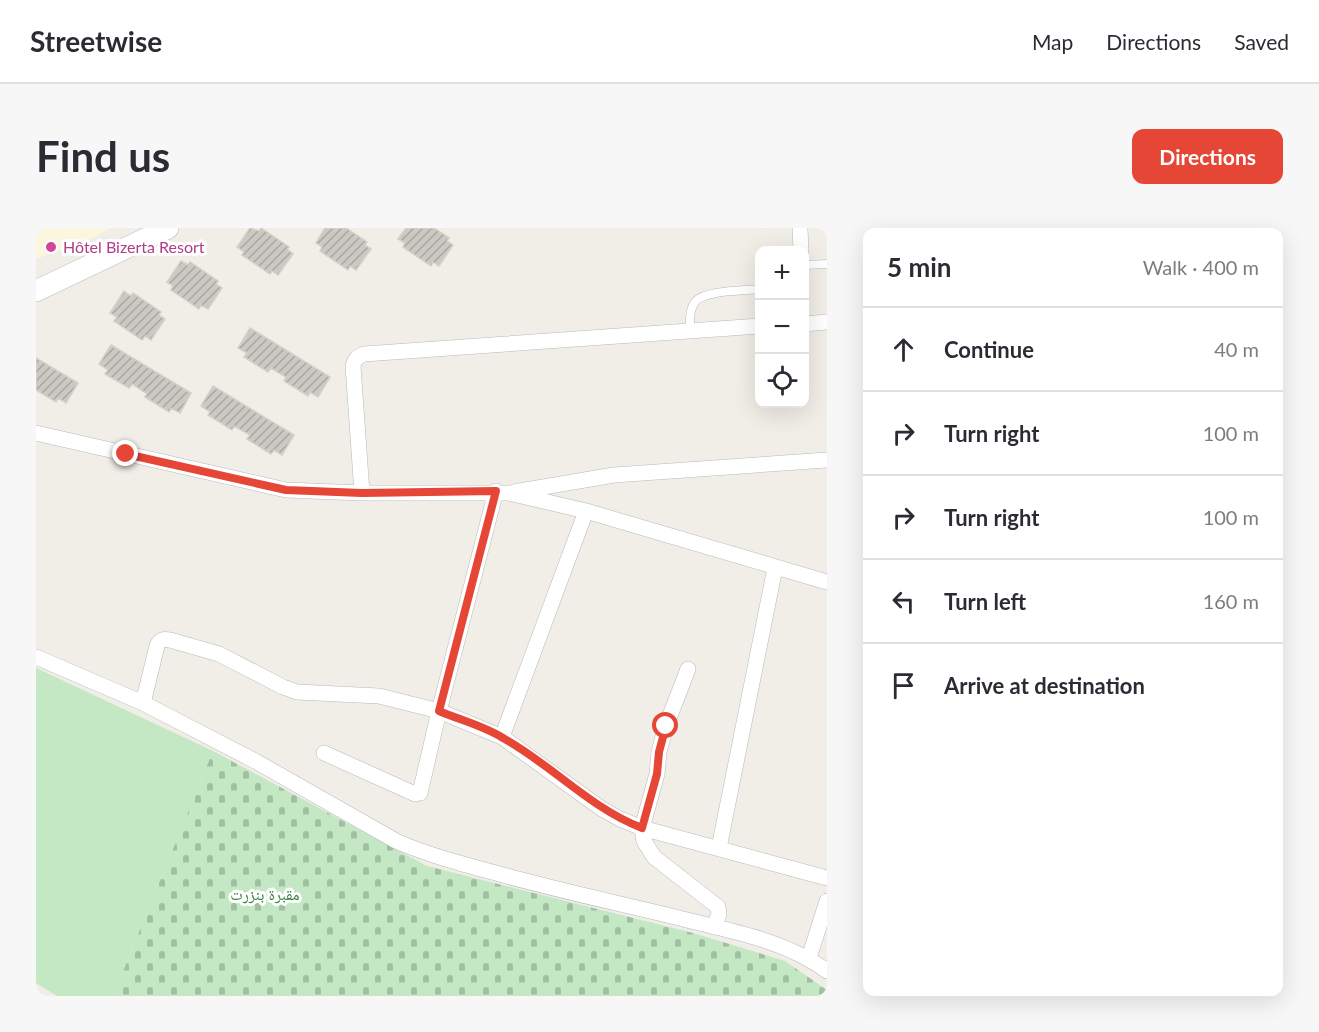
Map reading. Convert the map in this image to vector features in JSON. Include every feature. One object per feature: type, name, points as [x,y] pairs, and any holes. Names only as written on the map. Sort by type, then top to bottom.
[{"type":"main road","points":[[36,291],[168,228]]},
{"type":"street","points":[[800,228],[801,246]]},
{"type":"street","points":[[809,324],[827,322]]},
{"type":"street","points":[[362,493],[353,366],[354,360],[364,354],[755,326]]},
{"type":"street","points":[[36,434],[286,490],[362,493],[502,492],[614,475],[827,460]]},
{"type":"street","points":[[502,492],[586,511],[827,582]]},
{"type":"street","points":[[324,753],[418,795],[422,790],[439,711],[502,492]]},
{"type":"street","points":[[502,737],[586,511]]},
{"type":"street","points":[[719,848],[775,568]]},
{"type":"street","points":[[143,703],[157,645],[162,639],[219,654],[297,692],[379,696],[439,711],[502,737],[602,809],[620,819],[642,828],[827,878]]},
{"type":"street","points":[[36,657],[143,703],[257,762],[396,841],[420,851],[557,890],[784,946],[809,958],[827,971]]},
{"type":"street","points":[[688,669],[666,726],[659,752],[657,774],[642,828],[644,841],[654,857],[718,907],[719,914],[714,927]]},
{"type":"street","points":[[809,958],[827,901]]},
{"type":"lane","points":[[809,265],[827,264]]},
{"type":"lane","points":[[690,330],[690,314],[695,303],[704,295],[755,289]]},
{"type":"shaded area","name":"Hôtel Bizerta Resort","points":[[36,228],[109,228],[98,236],[36,259]]},
{"type":"green space","points":[[36,668],[213,751],[113,996],[57,996],[36,983]]},
{"type":"green space","name":"مقبرة بنزرت","points":[[213,751],[427,866],[693,933],[785,961],[827,990],[827,996],[113,996]]},
{"type":"building","points":[[250,228],[259,231],[261,228],[289,247],[287,249],[293,254],[278,275],[272,271],[270,274],[242,255],[244,252],[237,247]]},
{"type":"building","points":[[325,228],[346,228],[367,242],[365,245],[371,249],[356,270],[350,266],[348,270],[320,251],[322,247],[316,243]]},
{"type":"building","points":[[406,228],[434,228],[449,238],[447,241],[453,245],[439,266],[433,262],[431,266],[403,247],[405,243],[398,239]]},
{"type":"building","points":[[181,261],[188,265],[190,262],[218,281],[216,284],[222,288],[208,309],[201,305],[199,309],[171,290],[173,286],[167,282]]},
{"type":"building","points":[[124,291],[131,296],[133,293],[161,312],[159,315],[165,319],[151,340],[145,336],[142,340],[114,321],[117,317],[110,313]]},
{"type":"building","points":[[250,328],[330,377],[318,397],[310,392],[308,396],[284,381],[286,377],[271,368],[268,372],[244,357],[247,353],[238,348]]},
{"type":"building","points":[[111,345],[191,393],[180,413],[171,408],[169,412],[145,397],[147,394],[132,384],[129,388],[105,374],[108,370],[99,364]]},
{"type":"building","points":[[36,358],[78,383],[66,403],[58,398],[56,402],[36,390]]},
{"type":"building","points":[[213,386],[294,435],[282,455],[274,450],[271,454],[247,439],[250,435],[234,426],[232,430],[208,415],[210,412],[201,406]]},
{"type":"place","name":"Hôtel Bizerta Resort","points":[[51,247]]},
{"type":"route","points":[[126,454],[286,490],[362,493],[496,491],[439,711],[502,737],[602,809],[642,828],[657,774],[659,752],[666,726]]}]
